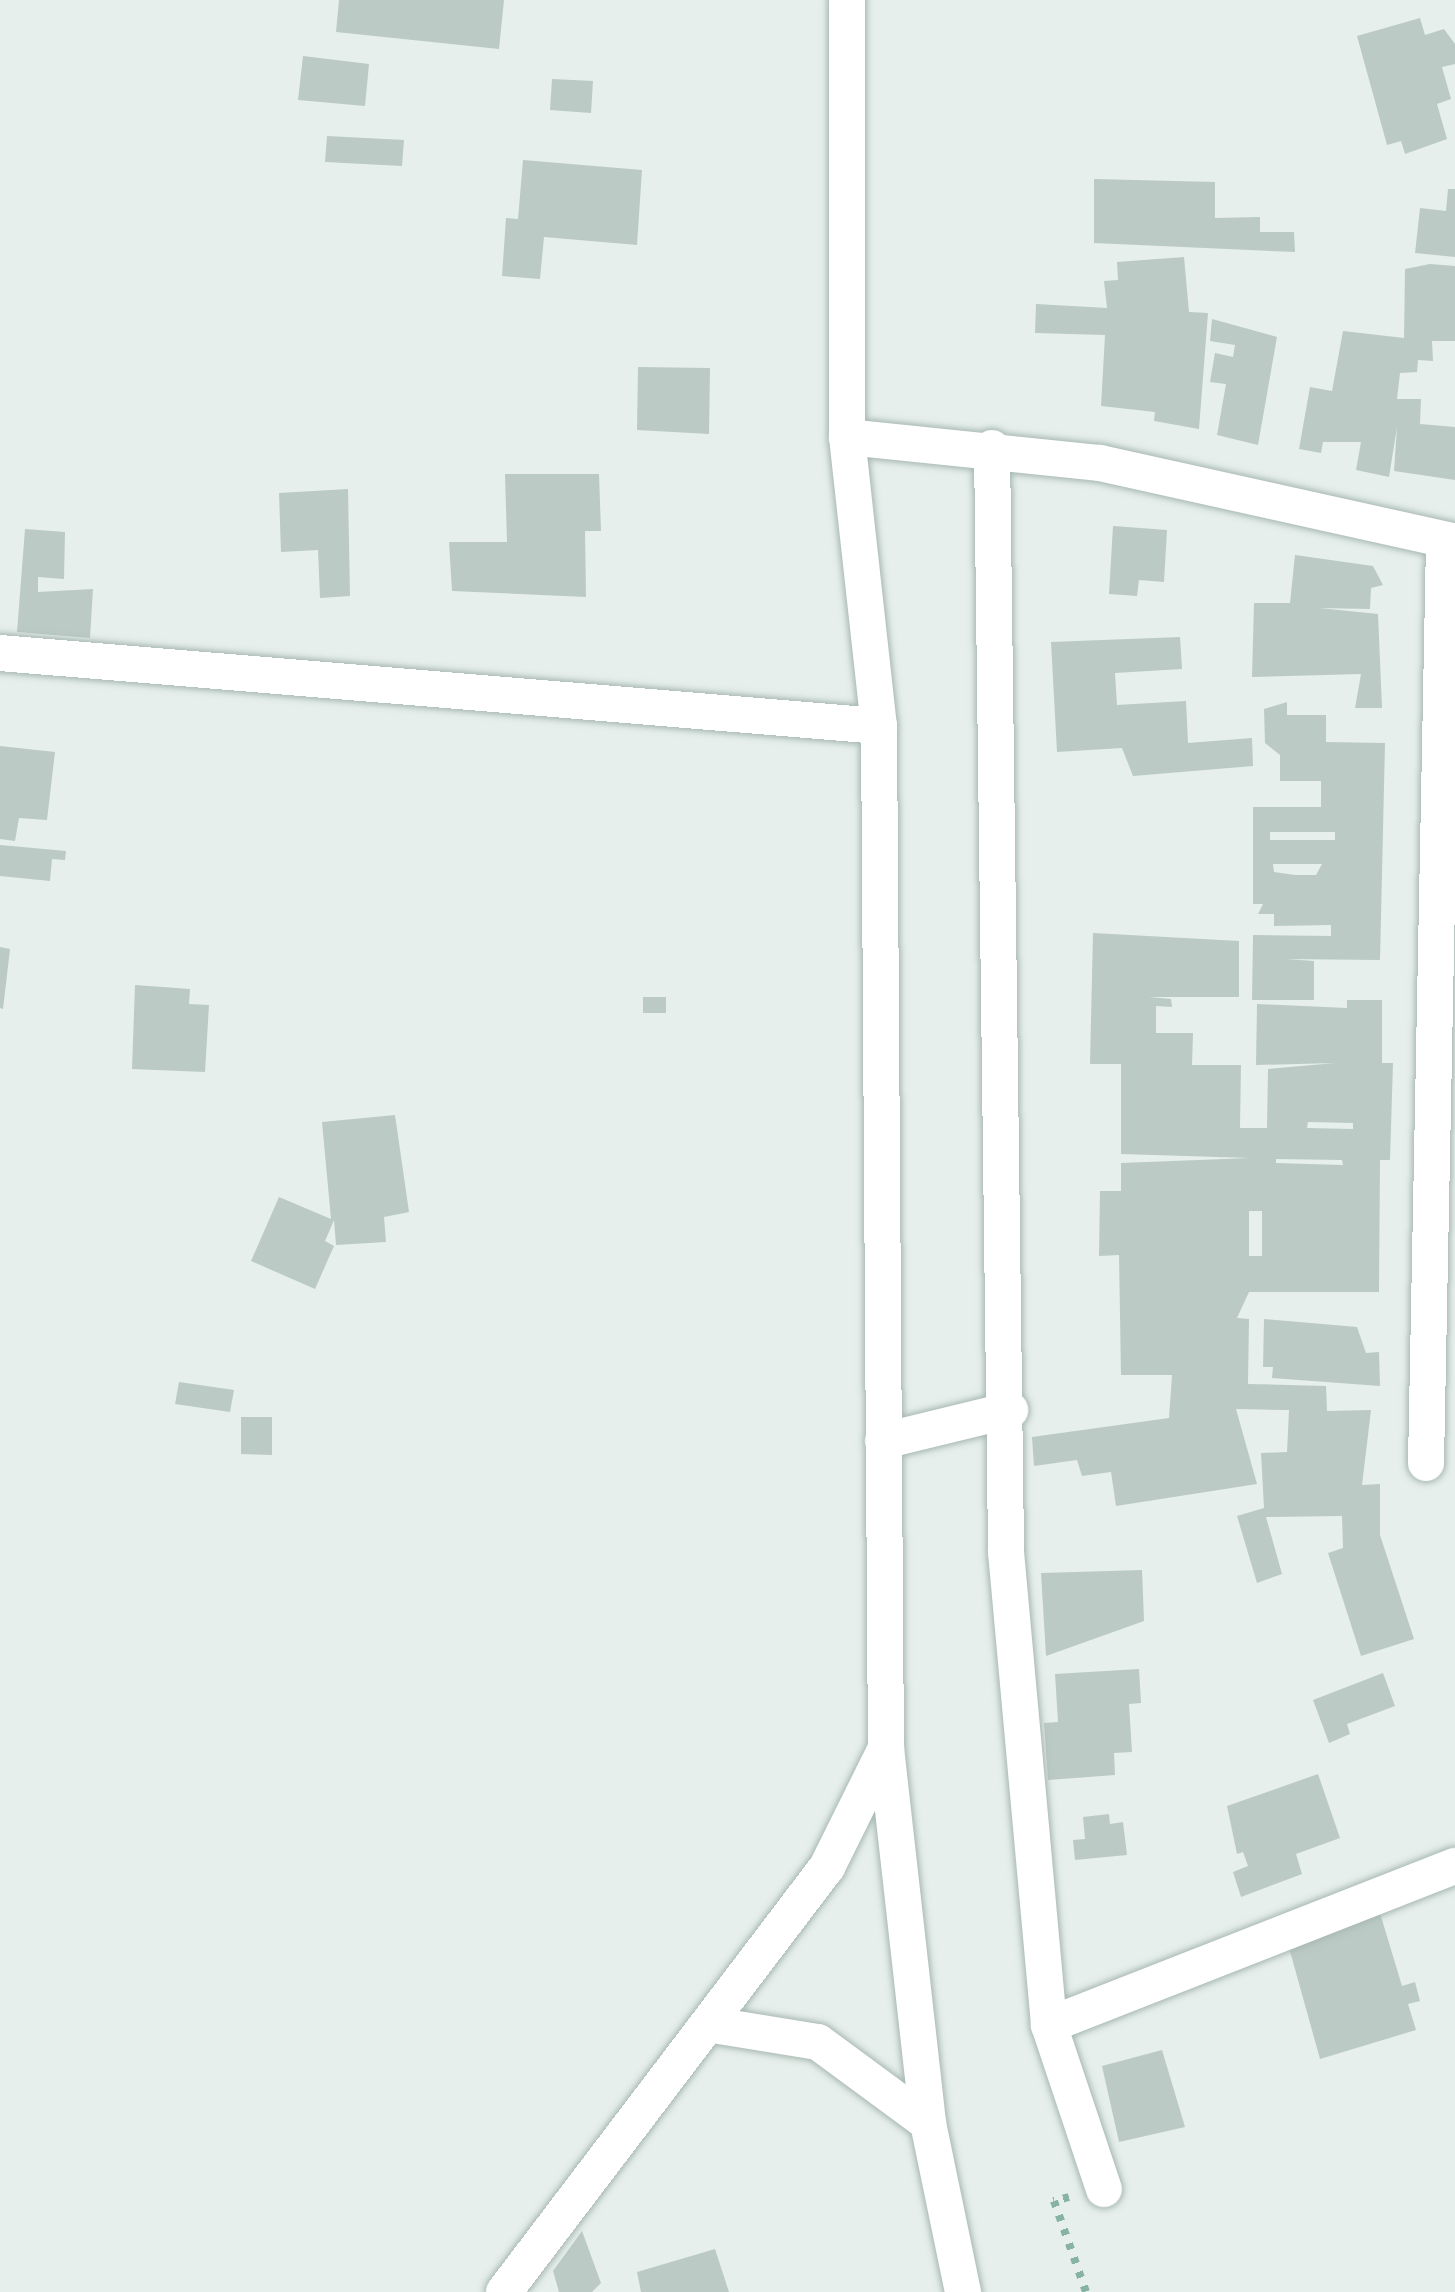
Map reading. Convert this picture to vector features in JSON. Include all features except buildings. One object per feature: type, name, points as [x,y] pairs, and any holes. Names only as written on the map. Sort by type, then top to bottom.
[{"type":"street","points":[[848,0],[847,437],[878,726],[886,1748],[928,2123],[963,2292]]},
{"type":"street","points":[[847,437],[992,448],[1100,463],[1450,541],[1426,1463]]},
{"type":"street","points":[[992,448],[1010,1410],[1006,1552],[1049,2025],[1104,2189]]},
{"type":"street","points":[[0,653],[878,726]]},
{"type":"street","points":[[883,1441],[1010,1410]]},
{"type":"street","points":[[504,2292],[713,2025],[827,1868],[886,1748]]},
{"type":"street","points":[[1049,2025],[1455,1866]]},
{"type":"street","points":[[713,2025],[818,2042],[928,2123]]},
{"type":"path","points":[[1086,2292],[1054,2200],[1104,2189]]}]
